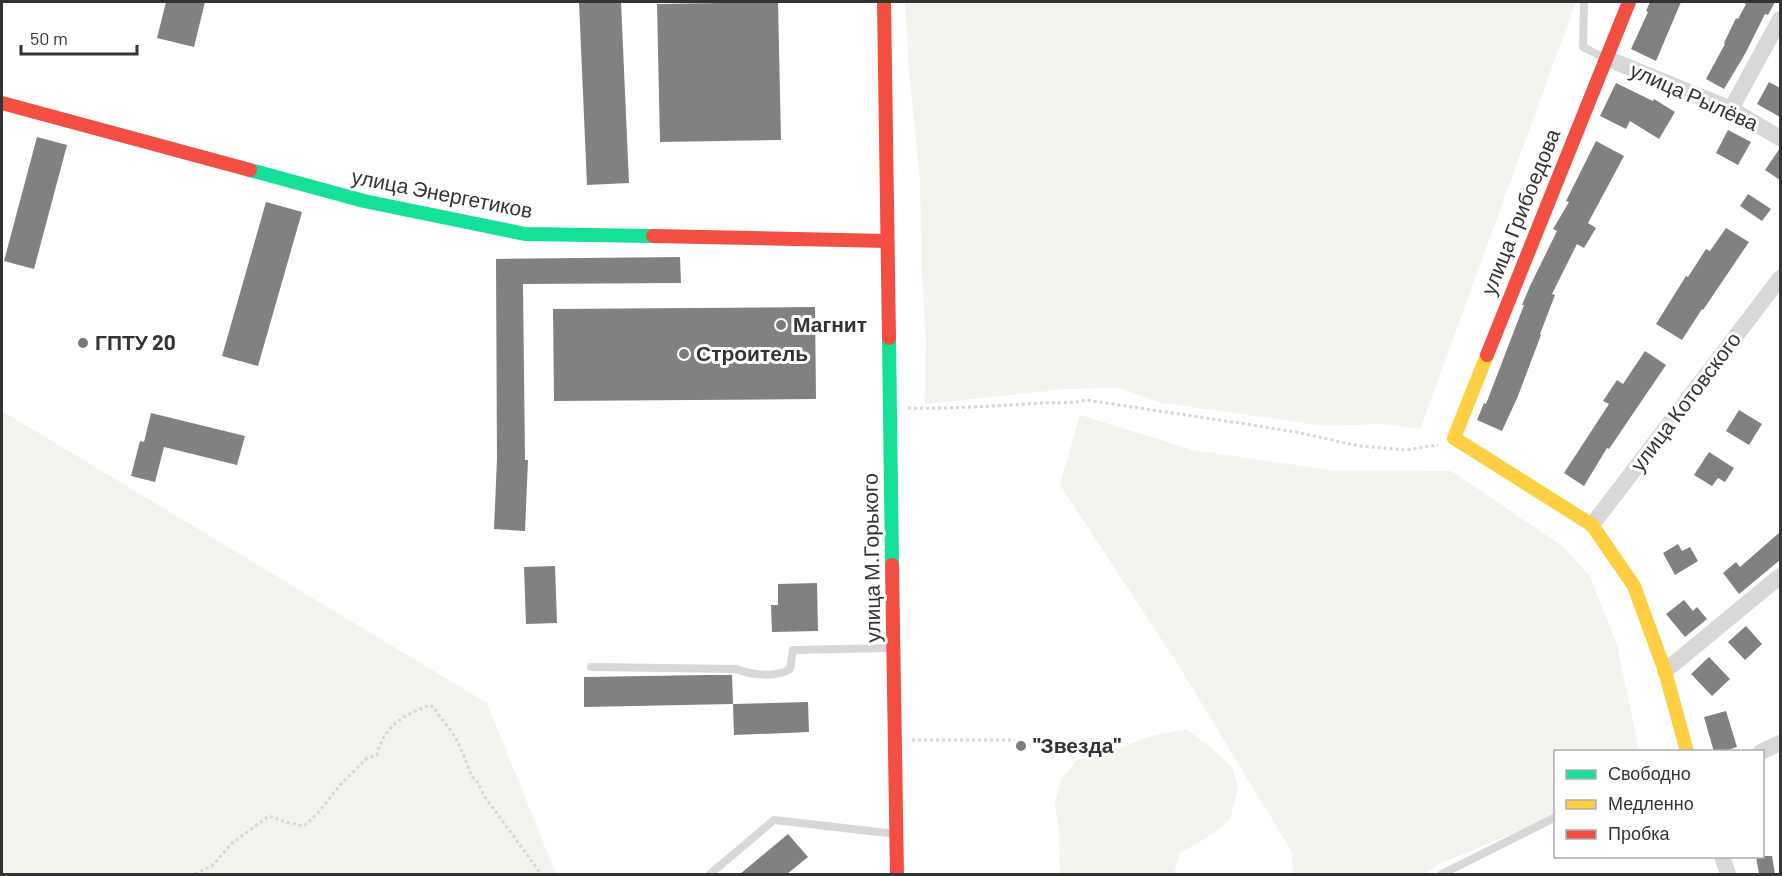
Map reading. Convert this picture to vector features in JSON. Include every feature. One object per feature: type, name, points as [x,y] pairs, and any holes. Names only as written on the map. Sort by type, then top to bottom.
[{"type":"street","name":"улица М.Горького","points":[[884,2],[897,874]]},
{"type":"street","name":"улица Грибоедова","points":[[1454,438],[1629,2]]},
{"type":"street","points":[[1731,109],[1780,19]]},
{"type":"street","name":"улица Рылёва","points":[[1606,58],[1731,109],[1780,138]]},
{"type":"street","name":"улица Энергетиков","points":[[2,104],[364,201],[525,234],[887,241]]},
{"type":"street","name":"улица Котовского","points":[[1592,525],[1780,278]]},
{"type":"street","points":[[1454,438],[1592,525],[1634,586],[1665,671],[1687,750]]},
{"type":"street","points":[[1665,671],[1780,576]]},
{"type":"street","points":[[1764,751],[1780,743]]},
{"type":"street","points":[[1723,858],[1728,874]]},
{"type":"lane","points":[[1584,2],[1583,47],[1606,58]]},
{"type":"lane","points":[[591,667],[736,669],[748,674],[783,674],[790,669],[793,650],[894,648]]},
{"type":"lane","points":[[1442,874],[1554,818]]},
{"type":"lane","points":[[710,874],[774,820],[896,834]]},
{"type":"path","points":[[908,408],[968,408],[1074,403],[1086,400],[1252,424],[1359,446],[1414,450],[1454,438]]},
{"type":"path","points":[[195,874],[212,866],[232,843],[269,816],[304,826],[367,758],[377,755],[380,742],[390,726],[406,715],[429,705],[434,707],[439,718],[451,730],[472,777],[476,779],[485,797],[541,874]]},
{"type":"path","points":[[895,740],[1015,740]]},
{"type":"shaded area","points":[[905,2],[1576,2],[1420,429],[1381,424],[1324,426],[1162,403],[1119,388],[1067,389],[925,404],[926,342],[920,179],[909,72]]},
{"type":"shaded area","points":[[2,411],[487,703],[556,874],[2,874]]},
{"type":"shaded area","points":[[1080,415],[1193,450],[1331,470],[1451,471],[1561,545],[1589,575],[1617,645],[1639,750],[1554,750],[1554,816],[1439,864],[1425,874],[1293,874],[1292,852],[1177,663],[1060,485]]},
{"type":"shaded area","points":[[1186,729],[1232,767],[1238,787],[1230,820],[1203,840],[1180,853],[1174,874],[1060,874],[1059,832],[1055,803],[1061,780],[1077,760],[1152,736]]},
{"type":"building","points":[[166,2],[205,2],[194,47],[157,38]]},
{"type":"building","points":[[579,2],[621,2],[629,183],[587,185]]},
{"type":"building","points":[[778,2],[781,140],[660,142],[657,4]]},
{"type":"building","points":[[1650,2],[1681,2],[1656,61],[1631,49],[1648,12],[1646,11]]},
{"type":"building","points":[[1742,2],[1775,2],[1768,15],[1765,14],[1724,89],[1706,79],[1736,18],[1738,19],[1746,4]]},
{"type":"building","points":[[1769,82],[1780,88],[1780,117],[1757,104]]},
{"type":"building","points":[[1616,83],[1653,101],[1654,99],[1675,112],[1659,139],[1630,121],[1626,129],[1600,116]]},
{"type":"building","points":[[1728,130],[1751,142],[1738,165],[1716,153]]},
{"type":"building","points":[[37,137],[67,145],[34,269],[4,261]]},
{"type":"building","points":[[1596,141],[1624,156],[1588,223],[1596,228],[1584,248],[1577,244],[1552,294],[1555,295],[1541,335],[1502,431],[1477,420],[1484,403],[1486,404],[1530,286],[1557,231],[1553,229],[1569,202],[1566,201]]},
{"type":"building","points":[[1780,148],[1780,180],[1765,170]]},
{"type":"building","points":[[1748,194],[1771,209],[1762,221],[1740,206]]},
{"type":"building","points":[[266,202],[302,212],[258,366],[222,356]]},
{"type":"building","points":[[1726,228],[1749,242],[1682,340],[1656,324],[1686,276],[1688,277],[1706,249],[1710,251]]},
{"type":"building","points":[[680,257],[681,283],[523,284],[525,460],[528,460],[525,531],[494,529],[497,459],[496,259]]},
{"type":"building","name":"Строитель","points":[[815,307],[816,399],[554,401],[553,309]]},
{"type":"building","points":[[1645,351],[1666,365],[1609,449],[1607,448],[1584,486],[1564,473],[1609,404],[1603,401],[1617,380],[1623,384]]},
{"type":"building","points":[[1739,410],[1762,424],[1749,445],[1726,431]]},
{"type":"building","points":[[151,413],[245,436],[237,465],[164,447],[155,482],[131,476],[140,441],[144,442]]},
{"type":"building","points":[[1709,452],[1734,468],[1725,482],[1718,478],[1712,486],[1694,475]]},
{"type":"building","points":[[1780,532],[1780,560],[1739,594],[1723,573],[1736,562],[1740,567]]},
{"type":"building","points":[[1678,544],[1682,551],[1690,547],[1698,561],[1675,575],[1663,553]]},
{"type":"building","points":[[555,566],[557,623],[526,624],[524,567]]},
{"type":"building","points":[[817,583],[818,631],[772,632],[771,605],[778,605],[778,584]]},
{"type":"building","points":[[1684,600],[1693,611],[1697,607],[1707,619],[1685,637],[1666,614]]},
{"type":"building","points":[[1746,626],[1762,644],[1745,660],[1728,642]]},
{"type":"building","points":[[1709,657],[1730,679],[1712,696],[1691,674]]},
{"type":"building","points":[[732,675],[733,704],[584,707],[584,677]]},
{"type":"building","points":[[808,702],[809,732],[734,735],[733,704]]},
{"type":"building","points":[[1726,711],[1737,747],[1713,750],[1704,717]]},
{"type":"building","points":[[788,834],[808,857],[787,874],[740,874]]},
{"type":"building","points":[[1772,856],[1775,874],[1759,874],[1756,858]]},
{"type":"traffic: fast","points":[[250,170],[364,201],[525,234],[653,236]]},
{"type":"traffic: fast","points":[[889,338],[892,565]]},
{"type":"traffic: slow","points":[[1487,355],[1454,438],[1592,525],[1634,586],[1665,671],[1686,750]]},
{"type":"traffic: jam","points":[[884,2],[889,338]]},
{"type":"traffic: jam","points":[[1487,355],[1629,2]]},
{"type":"traffic: jam","points":[[2,103],[250,170]]},
{"type":"traffic: jam","points":[[653,236],[887,241]]},
{"type":"traffic: jam","points":[[892,565],[897,874]]},
{"type":"place","name":"Магнит","points":[[781,325]]},
{"type":"place","name":"ГПТУ 20","points":[[83,343]]},
{"type":"place","name":"Строитель","points":[[684,354]]},
{"type":"place","name":"\"Звезда\"","points":[[1021,746]]}]
